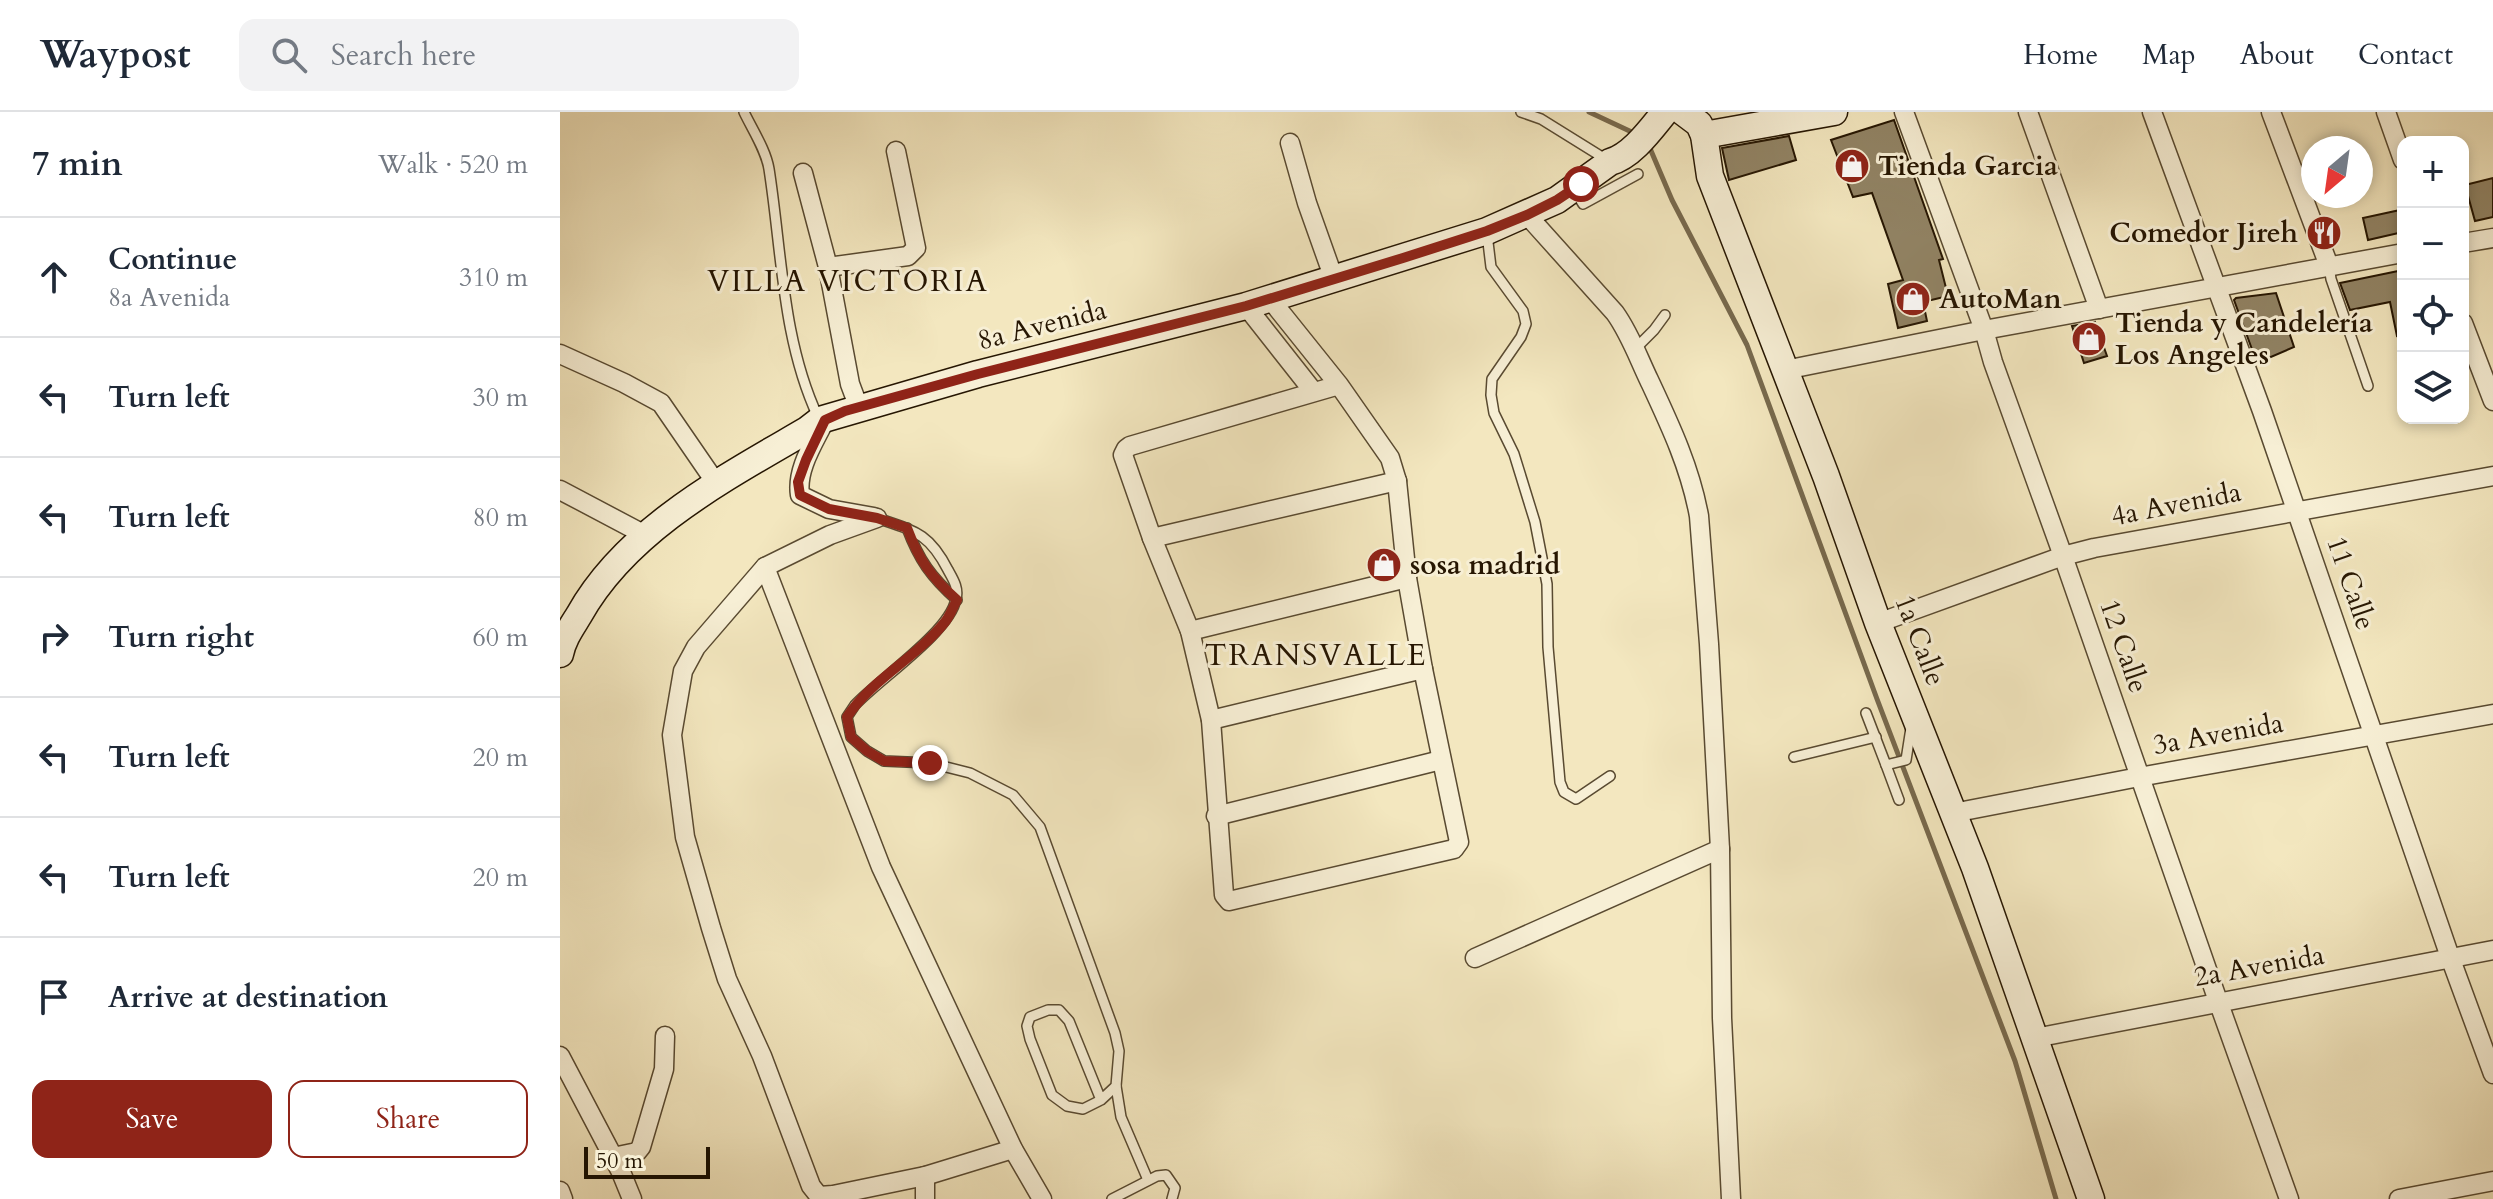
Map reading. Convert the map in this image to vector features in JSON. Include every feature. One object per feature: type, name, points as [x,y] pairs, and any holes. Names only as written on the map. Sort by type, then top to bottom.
[{"type":"street","points":[[1695,124],[1765,112]]},
{"type":"street","points":[[1695,124],[1834,112]]},
{"type":"street","name":"12 Calle","points":[[1904,112],[1984,330],[2289,1199]]},
{"type":"street","points":[[2028,112],[2099,309]]},
{"type":"street","name":"11 Calle","points":[[2152,112],[2297,510],[2493,1074]]},
{"type":"street","points":[[2271,112],[2329,266]]},
{"type":"street","points":[[2386,112],[2397,143]]},
{"type":"street","name":"8a Avenida","points":[[560,654],[568,614],[588,598],[627,554],[685,502],[823,420],[978,374],[1258,302],[1487,231],[1527,215],[1621,162],[1656,121]]},
{"type":"street","name":"1a Calle","points":[[1695,124],[1710,176],[1953,813],[2091,1199]]},
{"type":"street","points":[[1290,143],[1334,279]]},
{"type":"street","points":[[828,267],[908,256],[916,248],[896,151]]},
{"type":"street","points":[[803,173],[828,267],[850,384],[859,408]]},
{"type":"street","points":[[1527,215],[1615,313],[1636,348],[1686,463],[1699,516],[1720,849],[1722,1018],[1731,1199]]},
{"type":"street","points":[[2469,242],[2493,238]]},
{"type":"street","points":[[1785,370],[2397,254]]},
{"type":"street","points":[[1258,302],[1339,385],[1390,458],[1397,481],[1407,578],[1423,669],[1459,842],[1454,849],[1229,901],[1224,895],[1216,816],[1211,720],[1190,631],[1152,538],[1123,455],[1126,449],[1339,385]]},
{"type":"street","points":[[1258,302],[1313,391]]},
{"type":"street","points":[[2469,339],[2493,401]]},
{"type":"street","points":[[560,354],[661,403],[716,483]]},
{"type":"street","points":[[823,420],[798,482],[800,495],[829,509],[877,518]]},
{"type":"street","name":"4a Avenida","points":[[1878,623],[2063,556],[2126,541],[2493,476]]},
{"type":"street","points":[[1152,538],[1397,481]]},
{"type":"street","points":[[560,490],[647,536]]},
{"type":"street","points":[[877,518],[830,535],[765,567],[696,647],[683,671],[672,735],[685,837],[727,979],[762,1056],[811,1186],[819,1196],[925,1176],[1013,1149]]},
{"type":"street","points":[[765,567],[881,867],[1013,1149],[1042,1199]]},
{"type":"street","points":[[1190,631],[1407,578]]},
{"type":"street","points":[[1211,720],[1423,669]]},
{"type":"street","name":"3a Avenida","points":[[1953,813],[2493,714]]},
{"type":"street","points":[[1216,816],[1441,760]]},
{"type":"street","points":[[1475,958],[1720,849]]},
{"type":"street","name":"2a Avenida","points":[[2035,1038],[2493,950]]},
{"type":"street","points":[[613,1157],[637,1152],[641,1147],[664,1069],[665,1036]]},
{"type":"street","points":[[560,1056],[632,1199]]},
{"type":"street","points":[[925,1176],[925,1199]]},
{"type":"street","points":[[2399,1199],[2493,1181]]},
{"type":"street","points":[[560,1191],[563,1199]]},
{"type":"lane","points":[[744,112],[769,167],[790,330],[812,402],[823,420]]},
{"type":"lane","points":[[1521,112],[1541,119],[1621,162]]},
{"type":"lane","points":[[1487,231],[1491,267],[1523,311],[1526,324],[1521,337],[1492,379],[1491,395],[1494,413],[1514,454],[1535,522],[1547,584],[1548,647],[1560,782],[1564,792],[1576,799],[1610,776]]},
{"type":"lane","points":[[2329,266],[2368,386]]},
{"type":"lane","points":[[1636,348],[1665,315]]},
{"type":"lane","points":[[877,518],[926,537],[938,551],[956,585],[957,600],[946,621],[855,705],[847,717],[851,737],[884,761],[930,763],[970,773],[1013,795],[1040,827],[1115,1033],[1119,1051],[1116,1086],[1121,1117],[1148,1180]]},
{"type":"lane","points":[[907,528],[916,554],[934,580],[957,600]]},
{"type":"lane","points":[[1890,764],[1906,760],[1913,712]]},
{"type":"lane","points":[[1866,713],[1890,764],[1899,800]]},
{"type":"lane","points":[[1794,757],[1876,737]]},
{"type":"lane","points":[[1101,1100],[1069,1021],[1059,1010],[1048,1010],[1030,1017],[1027,1026],[1030,1039],[1052,1095],[1067,1106],[1083,1109],[1101,1100],[1116,1086]]},
{"type":"lane","points":[[1112,1199],[1148,1180],[1166,1175],[1175,1188],[1172,1199]]},
{"type":"building","points":[[1894,120],[1943,259],[1939,260],[1948,296],[1923,302],[1927,321],[1898,328],[1888,284],[1903,280],[1872,193],[1853,197],[1831,140]]},
{"type":"building","points":[[1789,136],[1796,160],[1729,180],[1722,148]]},
{"type":"building","points":[[2493,178],[2493,217],[2475,221],[2469,199],[2469,184]]},
{"type":"building","points":[[2397,211],[2397,233],[2368,240],[2363,218]]},
{"type":"building","points":[[2397,271],[2397,336],[2390,302],[2350,310],[2340,283]]},
{"type":"building","points":[[2276,293],[2294,347],[2257,363],[2234,300]]},
{"type":"building","name":"Tienda y Candelería Los Angeles","points":[[2095,322],[2107,356],[2084,363],[2072,326]]},
{"type":"waterway","points":[[1589,112],[1636,134]]},
{"type":"waterway","points":[[1649,146],[1672,200],[1747,345],[2015,1061],[2056,1199]]},
{"type":"place","name":"Tienda Garcia","points":[[1852,166]]},
{"type":"place","name":"Comedor Jireh","points":[[2324,233]]},
{"type":"place","name":"AutoMan","points":[[1913,299]]},
{"type":"place","name":"Tienda y Candelería Los Angeles","points":[[2089,339]]},
{"type":"place","name":"sosa madrid","points":[[1384,565]]},
{"type":"district","name":"VILLA VICTORIA","points":[[848,281]]},
{"type":"district","name":"TRANSVALLE","points":[[1316,655]]},
{"type":"route","points":[[930,763],[884,761],[851,737],[847,717],[865,694],[946,621],[957,600],[934,580],[916,554],[907,528],[877,518],[829,509],[800,495],[798,482],[825,420],[845,411],[978,374],[1246,306],[1487,231],[1557,200],[1581,184]]}]
